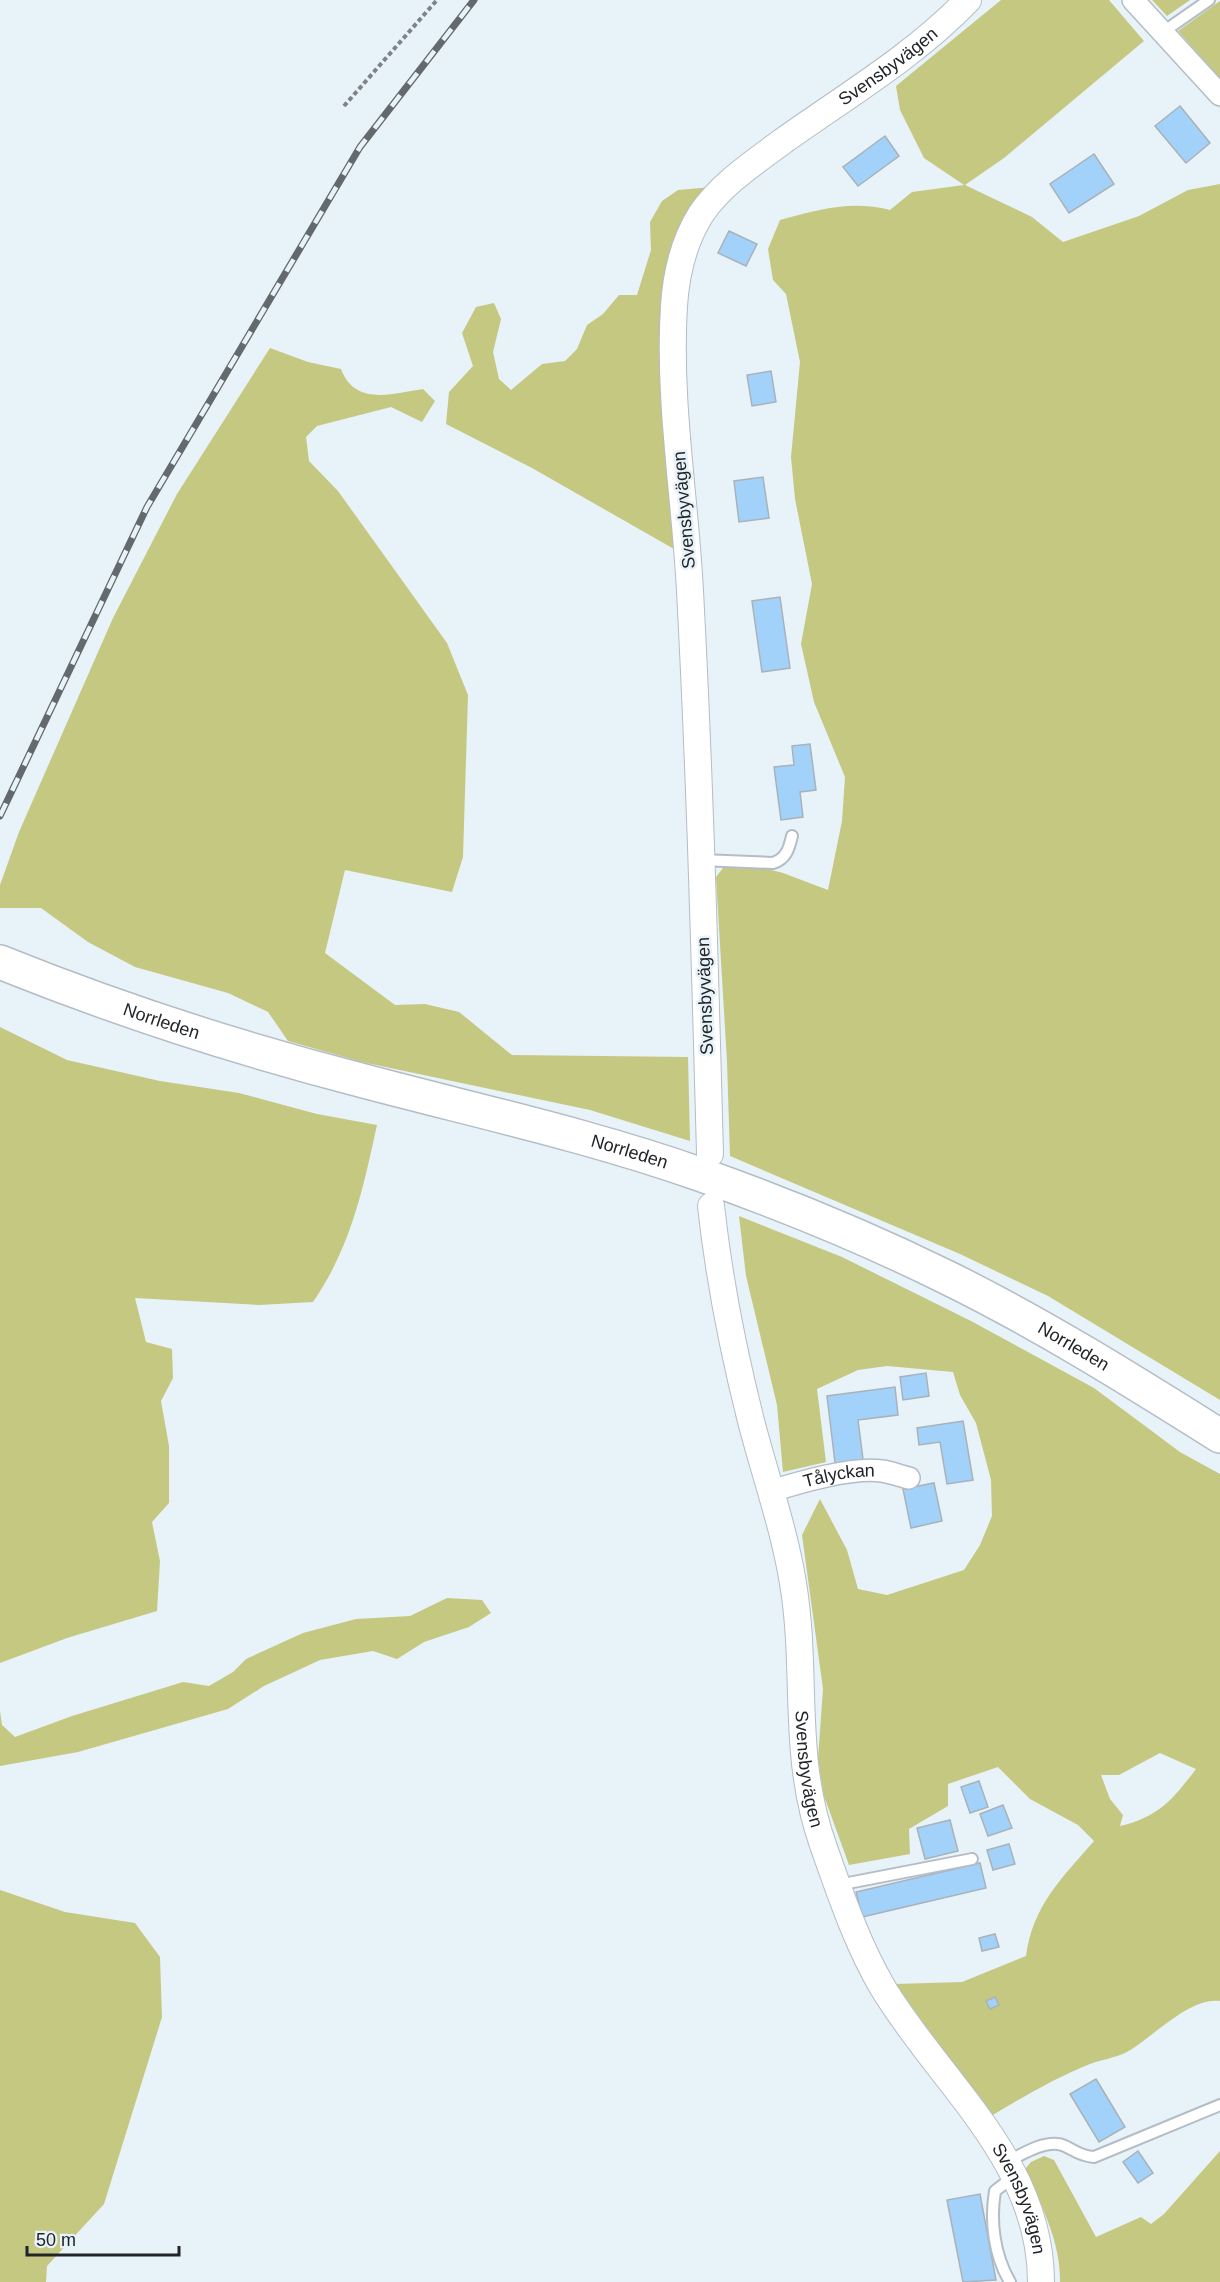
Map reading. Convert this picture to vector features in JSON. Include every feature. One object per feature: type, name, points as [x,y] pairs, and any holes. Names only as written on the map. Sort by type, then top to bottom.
[{"type":"highway","name":"Norrleden","points":[[0,962],[53,983],[248,1050],[527,1122],[713,1179],[866,1240],[946,1277],[1095,1360],[1220,1436]]},
{"type":"street","name":"Svensbyvägen","points":[[710,1154],[690,590],[673,358],[675,288],[686,247],[702,212],[740,175],[914,49],[968,0]]},
{"type":"street","points":[[1133,0],[1220,95]]},
{"type":"street","name":"Svensbyvägen","points":[[711,1206],[718,1269],[736,1358],[785,1542],[796,1604],[801,1738],[805,1776],[816,1823],[837,1885],[861,1944],[884,1990],[910,2030],[970,2106],[1012,2168],[1036,2234],[1041,2282]]},
{"type":"street","name":"Tålyckan","points":[[771,1491],[814,1479],[862,1472],[882,1471],[909,1478]]},
{"type":"lane","points":[[1163,32],[1209,0]]},
{"type":"lane","points":[[700,860],[773,863],[781,860],[785,855],[792,836]]},
{"type":"lane","points":[[837,1885],[972,1859]]},
{"type":"lane","points":[[1010,2282],[993,2234],[992,2207],[995,2191],[1012,2168],[1040,2146],[1060,2144],[1082,2156],[1094,2157],[1220,2105]]},
{"type":"path","points":[[344,106],[437,0]]},
{"type":"green space","points":[[1001,0],[1109,0],[1144,41],[1004,158],[965,185],[1032,217],[1063,242],[1139,216],[1188,190],[1220,184],[1220,1400],[1048,1296],[960,1254],[730,1156],[716,877],[730,859],[783,873],[828,890],[842,821],[845,777],[814,702],[801,644],[812,584],[795,499],[791,457],[800,362],[786,294],[773,280],[768,249],[780,220],[835,207],[862,206],[890,210],[912,192],[964,185],[924,158],[900,110],[896,86]]},
{"type":"green space","points":[[1152,0],[1190,0],[1167,16]]},
{"type":"green space","points":[[1220,1],[1220,78],[1178,31]]},
{"type":"green space","points":[[712,187],[688,225],[671,494],[674,549],[532,468],[446,424],[449,392],[473,366],[462,333],[476,307],[494,303],[501,319],[493,352],[499,379],[511,390],[542,364],[565,361],[577,349],[587,325],[603,314],[619,295],[637,295],[651,250],[650,222],[662,201],[678,190]]},
{"type":"green space","points":[[270,348],[308,362],[341,369],[347,381],[365,393],[387,395],[423,389],[435,401],[422,422],[391,407],[317,426],[306,437],[309,461],[338,491],[447,643],[468,695],[463,857],[452,892],[345,870],[325,953],[395,1005],[425,1004],[459,1012],[512,1055],[688,1057],[690,1141],[590,1110],[362,1062],[288,1041],[268,1012],[228,993],[135,967],[88,942],[41,908],[0,908],[0,885],[19,832],[113,618],[177,494]]},
{"type":"green space","points":[[0,1027],[67,1060],[160,1081],[239,1093],[317,1114],[377,1125],[354,1217],[337,1260],[313,1302],[259,1305],[135,1298],[146,1342],[172,1349],[173,1378],[161,1401],[169,1446],[169,1503],[152,1522],[160,1561],[157,1611],[67,1638],[0,1663]]},
{"type":"green space","points":[[739,1216],[842,1257],[971,1321],[1094,1388],[1180,1452],[1220,1474],[1220,2001],[1195,2005],[1125,2053],[1064,2075],[991,2116],[895,1984],[962,1982],[1026,1956],[1035,1922],[1042,1907],[1060,1880],[1094,1841],[1078,1825],[1030,1799],[998,1767],[948,1784],[948,1806],[909,1829],[910,1854],[849,1865],[824,1796],[818,1759],[823,1689],[802,1535],[820,1499],[847,1550],[858,1589],[887,1595],[964,1570],[980,1545],[992,1516],[991,1480],[976,1423],[960,1395],[953,1372],[887,1366],[858,1370],[817,1389],[826,1462],[783,1472],[777,1405],[746,1276]],"holes":[[[1160,1753],[1196,1769],[1172,1798],[1155,1812],[1145,1818],[1120,1826],[1123,1815],[1110,1799],[1101,1775],[1119,1775]]]},
{"type":"green space","points":[[447,1598],[482,1600],[491,1613],[469,1627],[424,1642],[397,1659],[373,1651],[320,1660],[264,1686],[228,1709],[78,1752],[0,1766],[0,1711],[2,1725],[15,1737],[72,1716],[183,1682],[209,1686],[233,1672],[246,1659],[303,1633],[356,1619],[410,1616]]},
{"type":"green space","points":[[0,1890],[65,1912],[135,1923],[160,1957],[162,2017],[104,2204],[47,2266],[46,2282],[0,2282]]},
{"type":"green space","points":[[1220,2151],[1220,2282],[1060,2282],[1054,2238],[1025,2169],[1031,2162],[1044,2156],[1054,2160],[1096,2237],[1141,2217],[1151,2224],[1164,2214]]},
{"type":"building","points":[[1180,106],[1210,143],[1186,163],[1155,126]]},
{"type":"building","points":[[885,136],[899,156],[858,186],[843,167]]},
{"type":"building","points":[[1094,154],[1114,184],[1069,213],[1050,184]]},
{"type":"building","points":[[729,231],[757,244],[746,266],[718,253]]},
{"type":"building","points":[[771,371],[776,402],[752,406],[747,375]]},
{"type":"building","points":[[763,477],[769,518],[739,522],[734,481]]},
{"type":"building","points":[[780,597],[790,668],[762,672],[752,601]]},
{"type":"building","points":[[810,744],[816,790],[800,792],[803,817],[781,820],[774,767],[794,765],[792,746]]},
{"type":"building","points":[[926,1373],[929,1396],[903,1400],[900,1377]]},
{"type":"building","points":[[895,1387],[898,1415],[858,1420],[864,1467],[836,1471],[827,1396]]},
{"type":"building","points":[[963,1421],[973,1480],[947,1484],[940,1442],[919,1445],[917,1428]]},
{"type":"building","points":[[934,1483],[942,1521],[911,1528],[903,1489]]},
{"type":"building","points":[[979,1781],[988,1807],[970,1813],[961,1787]]},
{"type":"building","points":[[1003,1805],[1012,1828],[988,1836],[980,1814]]},
{"type":"building","points":[[950,1820],[958,1851],[925,1859],[917,1828]]},
{"type":"building","points":[[1009,1844],[1015,1864],[993,1870],[987,1850]]},
{"type":"building","points":[[980,1863],[986,1888],[862,1917],[856,1892]]},
{"type":"building","points":[[995,1934],[999,1947],[982,1951],[979,1938]]},
{"type":"building","points":[[995,1997],[999,2005],[990,2009],[986,2001]]},
{"type":"building","points":[[1096,2079],[1125,2127],[1099,2142],[1070,2094]]},
{"type":"building","points":[[1138,2151],[1153,2173],[1138,2183],[1123,2162]]},
{"type":"building","points":[[980,2194],[996,2280],[963,2282],[947,2200]]},
{"type":"railway","points":[[0,816],[147,507],[360,147],[474,0]]}]
